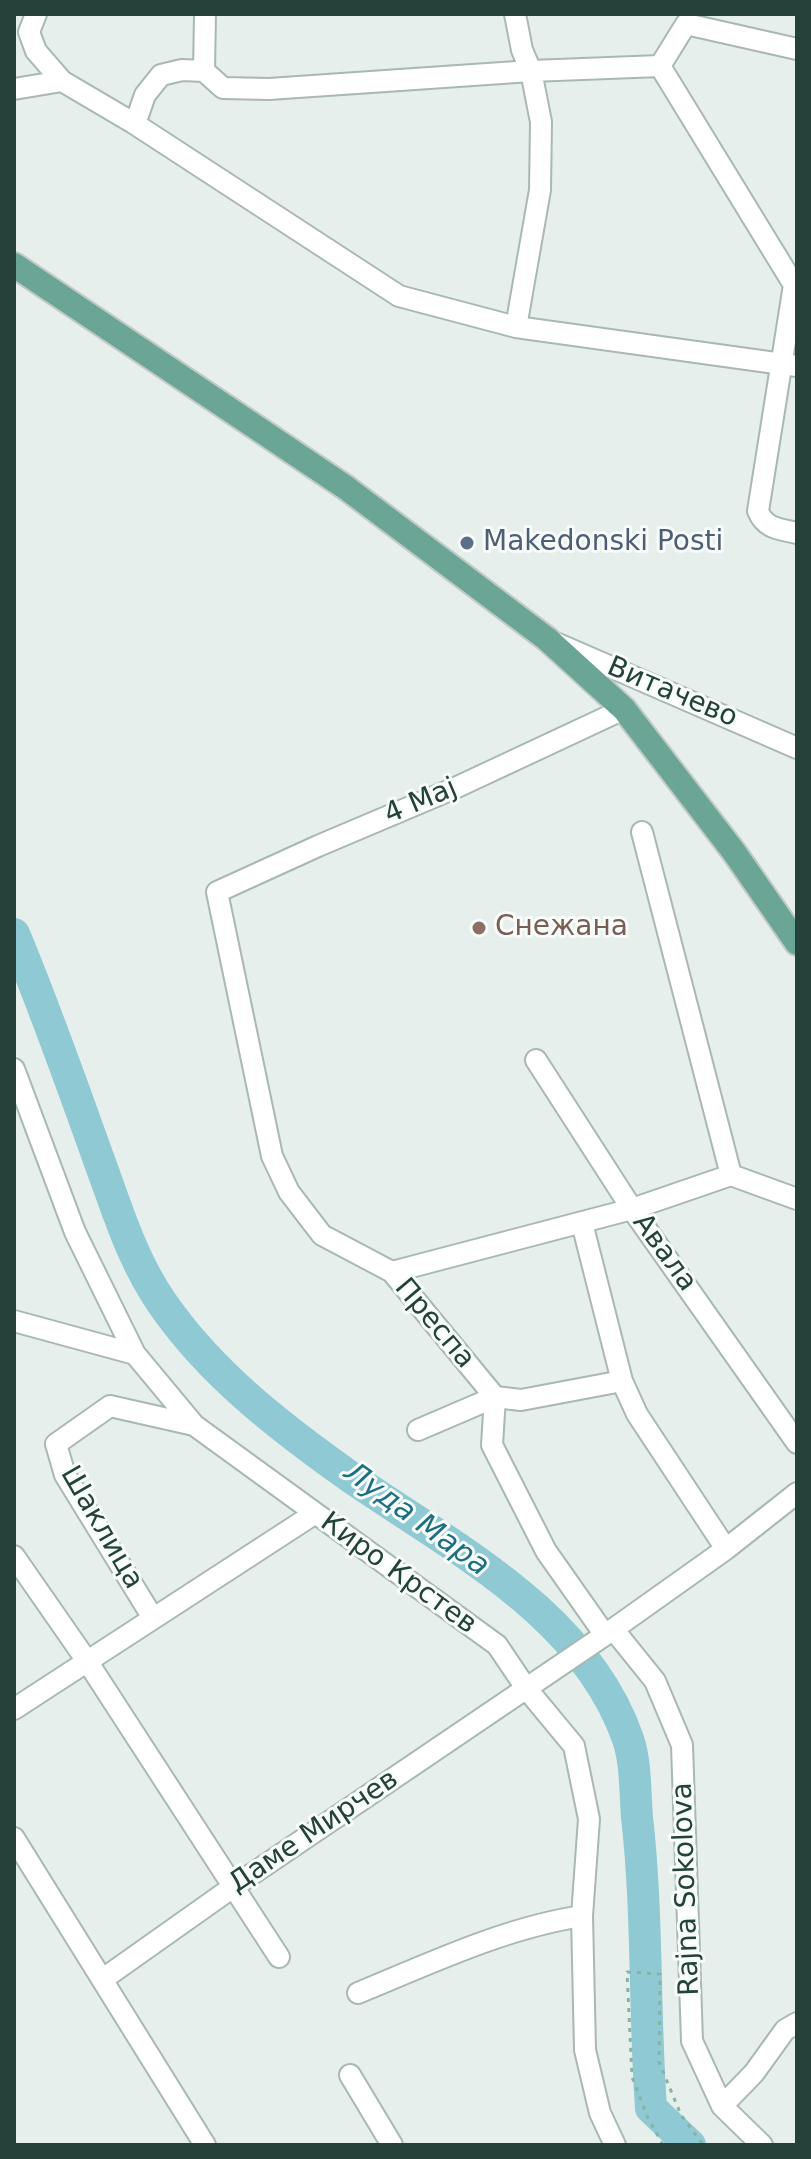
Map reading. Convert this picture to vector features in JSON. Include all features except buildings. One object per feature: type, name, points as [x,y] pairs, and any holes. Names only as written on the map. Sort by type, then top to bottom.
[{"type":"main road","points":[[14,265],[345,487],[547,639],[624,709],[734,852],[797,943]]},
{"type":"street","points":[[204,71],[205,14]]},
{"type":"street","points":[[515,14],[541,122],[540,190],[516,327]]},
{"type":"street","points":[[660,66],[682,19],[797,49]]},
{"type":"street","points":[[26,24],[36,51],[62,81],[135,124],[399,296],[516,327],[788,364]]},
{"type":"street","points":[[135,124],[145,95],[161,75],[182,70],[204,71],[223,88],[269,89],[531,71],[660,66]]},
{"type":"street","points":[[660,66],[795,284],[788,364],[758,511],[770,527],[797,533]]},
{"type":"street","points":[[14,89],[62,81]]},
{"type":"street","name":"Витачево","points":[[547,639],[797,748]]},
{"type":"street","name":"4 Мај","points":[[217,892],[455,788],[624,709]]},
{"type":"street","points":[[642,832],[731,1175]]},
{"type":"street","name":"Преспа","points":[[217,892],[272,1156],[289,1192],[322,1235],[392,1272],[495,1397],[492,1445],[546,1551],[609,1632]]},
{"type":"street","name":"Авала","points":[[536,1060],[632,1209],[797,1443]]},
{"type":"street","name":"Киро Крстев","points":[[14,1069],[75,1232],[135,1354],[194,1425],[497,1645],[526,1688],[574,1746],[589,1819],[582,1916],[585,2050],[600,2113],[615,2145]]},
{"type":"street","points":[[392,1272],[632,1209],[731,1175],[797,1199]]},
{"type":"street","points":[[582,1223],[622,1381],[637,1414],[726,1549]]},
{"type":"street","points":[[14,1321],[135,1354]]},
{"type":"street","points":[[418,1430],[495,1397],[521,1400],[622,1381]]},
{"type":"street","name":"Шаклица","points":[[153,1618],[65,1475],[56,1444],[110,1406],[194,1425]]},
{"type":"street","name":"Даме Мирчев","points":[[103,1979],[609,1632],[726,1549],[797,1493]]},
{"type":"street","points":[[14,1709],[314,1514]]},
{"type":"street","points":[[14,1556],[87,1661],[279,1957]]},
{"type":"street","name":"Rajna Sokolova","points":[[609,1632],[655,1681],[682,1745],[692,2041],[722,2106],[762,2145]]},
{"type":"street","points":[[14,1838],[205,2145]]},
{"type":"street","points":[[358,1993],[470,1947],[542,1922],[582,1916]]},
{"type":"street","points":[[722,2106],[754,2073],[785,2030],[797,2023]]},
{"type":"street","points":[[350,2075],[392,2145]]},
{"type":"path","points":[[663,2145],[647,2116],[632,2077],[627,1972],[660,1974],[659,2062],[681,2115],[703,2145]]},
{"type":"waterway","name":"Луда Мара","points":[[14,934],[134,1252],[151,1287],[181,1329],[248,1398],[298,1438],[511,1587],[548,1619],[580,1655],[608,1694],[628,1739],[634,1767],[643,1890],[651,2108],[690,2145]]},
{"type":"place","name":"Makedonski Posti","points":[[467,543]]},
{"type":"place","name":"Снежана","points":[[479,928]]}]
